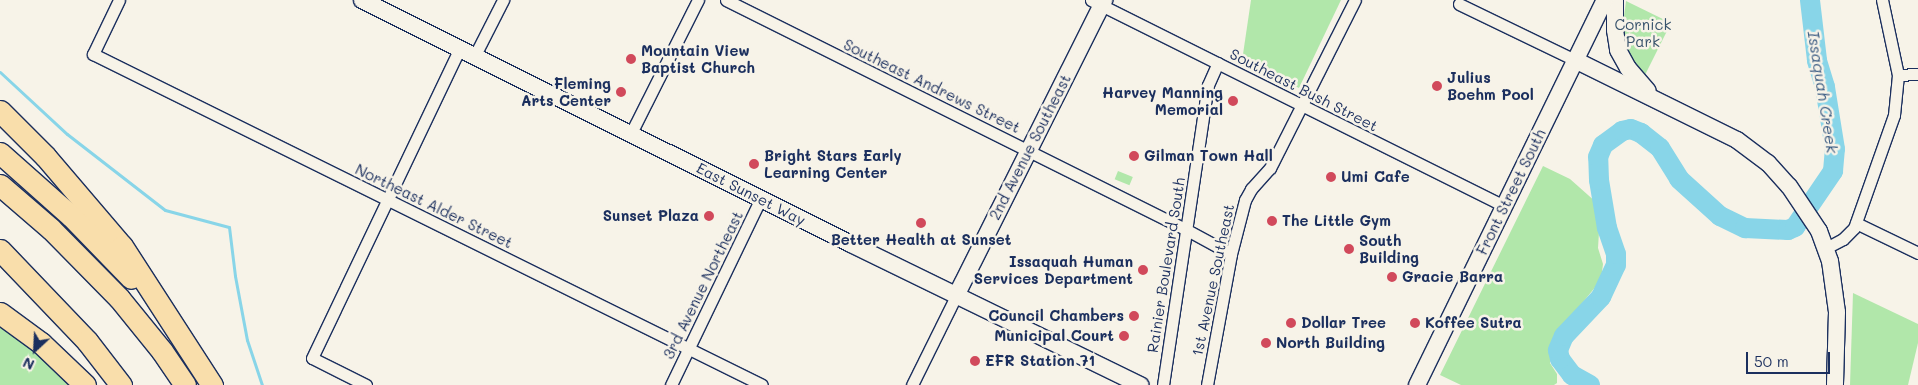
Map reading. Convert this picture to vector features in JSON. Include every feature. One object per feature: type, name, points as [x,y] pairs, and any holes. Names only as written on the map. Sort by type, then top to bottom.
[{"type":"highway","points":[[7,118],[51,162],[122,246],[212,385]]},
{"type":"highway","points":[[0,153],[94,238],[171,323]]},
{"type":"highway","points":[[0,185],[64,241],[119,298],[162,351],[185,385]]},
{"type":"highway","points":[[0,250],[87,341],[121,385]]},
{"type":"highway","points":[[0,313],[41,343],[85,385]]},
{"type":"highway","points":[[0,324],[40,355],[73,385]]},
{"type":"main road","name":"East Sunset Way","points":[[362,0],[1140,385]]},
{"type":"main road","name":"Front Street South","points":[[1417,385],[1605,0]]},
{"type":"main road","points":[[1615,0],[1615,38],[1618,50],[1628,68],[1654,99]]},
{"type":"main road","name":"2nd Avenue Southeast","points":[[957,294],[1099,2]]},
{"type":"main road","points":[[1575,60],[1730,136],[1756,153],[1778,173],[1799,198],[1815,224],[1826,248],[1834,277],[1838,312],[1835,385]]},
{"type":"street","name":"Northeast Alder Street","points":[[118,0],[93,54],[762,385]]},
{"type":"street","points":[[475,55],[503,0]]},
{"type":"street","points":[[631,133],[698,0]]},
{"type":"street","name":"Southeast Andrews Street","points":[[726,0],[1188,230],[1231,254]]},
{"type":"street","name":"1st Avenue Southeast","points":[[1206,385],[1231,254],[1246,200],[1251,189],[1266,174],[1355,0]]},
{"type":"street","points":[[1826,248],[1848,236],[1856,223],[1894,116],[1898,75],[1882,0]]},
{"type":"street","name":"Southeast Bush Street","points":[[1099,2],[1301,106],[1504,206]]},
{"type":"street","points":[[1459,4],[1575,60]]},
{"type":"street","points":[[366,385],[312,358],[460,48]]},
{"type":"street","name":"Rainier Boulevard South","points":[[1162,385],[1188,230],[1208,85],[1218,63]]},
{"type":"street","points":[[1898,75],[1918,74]]},
{"type":"street","name":"3rd Avenue Northeast","points":[[671,385],[761,198]]},
{"type":"street","points":[[1856,223],[1918,253]]},
{"type":"street","points":[[912,385],[957,294]]},
{"type":"green space","points":[[1251,0],[1341,0],[1299,88],[1242,61]]},
{"type":"green space","name":"Cornick Park","points":[[1626,1],[1671,23],[1645,75],[1630,56],[1624,42],[1622,32]]},
{"type":"green space","points":[[1543,166],[1570,179],[1597,203],[1598,248],[1603,264],[1601,280],[1557,334],[1550,349],[1550,363],[1557,374],[1557,383],[1554,385],[1461,385],[1440,375]]},
{"type":"green space","points":[[1118,171],[1133,177],[1129,185],[1115,179]]},
{"type":"green space","points":[[1853,293],[1918,324],[1918,343],[1908,385],[1850,385]]},
{"type":"green space","points":[[0,324],[16,335],[73,385],[0,385]]},
{"type":"waterway","name":"Issaquah Creek","points":[[1590,385],[1572,375],[1560,359],[1558,350],[1564,336],[1601,297],[1616,265],[1616,254],[1607,228],[1599,180],[1598,157],[1603,145],[1622,131],[1631,129],[1641,133],[1660,148],[1679,179],[1720,216],[1745,228],[1788,230],[1795,227],[1833,171],[1835,149],[1825,87],[1817,60],[1810,0]]},
{"type":"waterway","points":[[0,72],[67,134],[165,210],[229,227],[235,276],[247,340],[262,385]]},
{"type":"place","name":"Mountain View Baptist Church","points":[[631,59]]},
{"type":"place","name":"Julius Boehm Pool","points":[[1437,86]]},
{"type":"place","name":"Fleming Arts Center","points":[[621,92]]},
{"type":"place","name":"Harvey Manning Memorial","points":[[1233,101]]},
{"type":"place","name":"Gilman Town Hall","points":[[1134,156]]},
{"type":"place","name":"Bright Stars Early Learning Center","points":[[754,164]]},
{"type":"place","name":"Umi Cafe","points":[[1331,177]]},
{"type":"place","name":"Sunset Plaza","points":[[709,216]]},
{"type":"place","name":"The Little Gym","points":[[1272,221]]},
{"type":"place","name":"Better Health at Sunset","points":[[921,223]]},
{"type":"place","name":"South Building","points":[[1349,249]]},
{"type":"place","name":"Issaquah Human Services Department","points":[[1143,270]]},
{"type":"place","name":"Gracie Barra","points":[[1392,277]]},
{"type":"place","name":"Council Chambers","points":[[1134,316]]},
{"type":"place","name":"Dollar Tree","points":[[1291,323]]},
{"type":"place","name":"Koffee Sutra","points":[[1415,323]]},
{"type":"place","name":"Municipal Court","points":[[1124,336]]},
{"type":"place","name":"North Building","points":[[1266,343]]},
{"type":"place","name":"EFR Station 71","points":[[975,361]]}]
